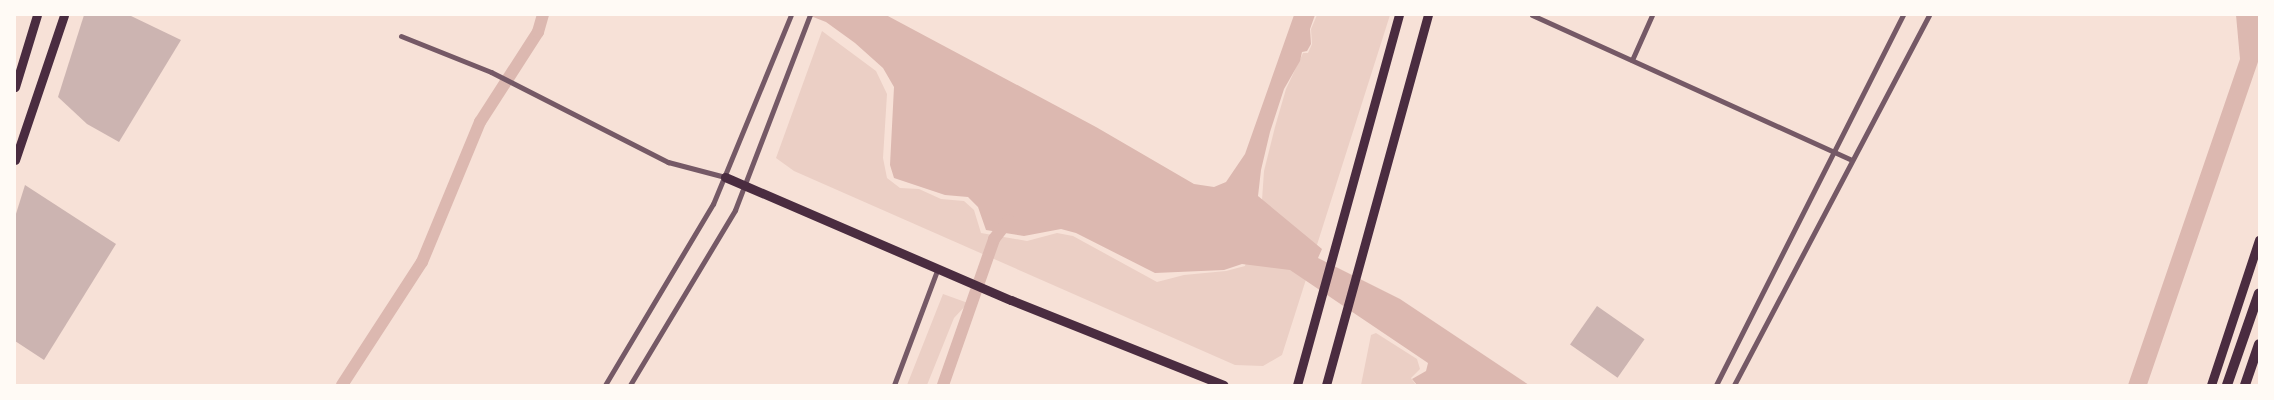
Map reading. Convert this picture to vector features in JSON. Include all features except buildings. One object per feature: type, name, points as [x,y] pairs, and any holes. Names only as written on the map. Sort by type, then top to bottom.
[{"type":"highway","points":[[2227,385],[2259,293]]},
{"type":"highway","points":[[2245,385],[2259,344]]},
{"type":"main road","points":[[15,87],[37,15]]},
{"type":"main road","points":[[15,160],[64,15]]},
{"type":"main road","points":[[1298,385],[1319,301],[1399,15]]},
{"type":"main road","points":[[1326,385],[1428,15]]},
{"type":"main road","points":[[724,177],[745,184],[1011,300],[1224,385]]},
{"type":"main road","points":[[2211,385],[2259,240]]},
{"type":"street","points":[[630,385],[735,210],[810,15]]},
{"type":"street","points":[[1532,15],[1851,160]]},
{"type":"street","points":[[1632,60],[1652,15]]},
{"type":"street","points":[[1716,385],[1832,152],[1903,15]]},
{"type":"street","points":[[1734,385],[1929,15]]},
{"type":"street","points":[[605,385],[713,204],[790,16]]},
{"type":"street","points":[[401,36],[491,72],[668,162],[724,177]]},
{"type":"street","points":[[894,385],[938,268]]},
{"type":"shaded area","points":[[808,15],[886,15],[1096,127],[1194,184],[1214,187],[1226,182],[1245,154],[1294,15],[1315,15],[1310,29],[1311,44],[1307,51],[1302,52],[1300,61],[1284,89],[1270,132],[1261,170],[1258,196],[1322,249],[1318,258],[1400,299],[1529,385],[1417,385],[1412,379],[1426,371],[1428,363],[1290,270],[1242,264],[1224,270],[1155,273],[1076,233],[1061,229],[1024,236],[986,230],[978,207],[968,197],[945,195],[894,178],[890,165],[894,87],[883,68],[855,43],[826,22]]},
{"type":"shaded area","points":[[1317,15],[1390,15],[1282,355],[1263,366],[1235,365],[794,171],[776,158],[822,31],[876,71],[887,94],[883,158],[887,178],[900,188],[919,189],[941,199],[964,201],[974,210],[981,233],[1027,241],[1057,233],[1073,236],[1157,282],[1184,275],[1226,271],[1245,266],[1262,200],[1264,171],[1275,127],[1286,89],[1303,53],[1308,53],[1312,44],[1311,29]]},
{"type":"shaded area","points":[[2236,15],[2259,15],[2259,59],[2147,385],[2128,385],[2240,59]]},
{"type":"shaded area","points":[[943,294],[968,303],[954,318],[927,385],[907,385]]},
{"type":"shaded area","points":[[1376,333],[1417,359],[1420,369],[1411,378],[1416,385],[1361,385],[1371,335]]},
{"type":"waterway","points":[[342,385],[422,262],[480,122],[538,32],[543,15]]},
{"type":"waterway","points":[[943,385],[994,239],[1009,220]]}]
